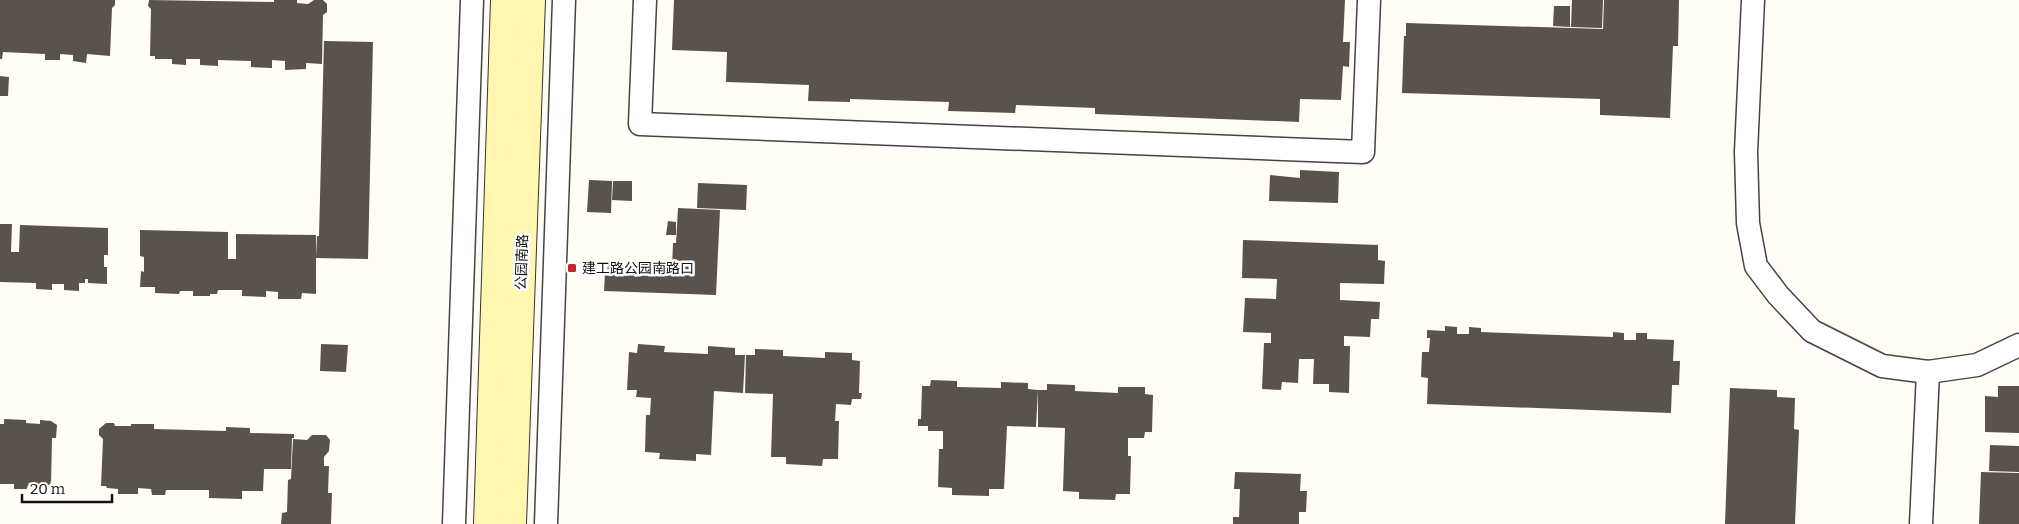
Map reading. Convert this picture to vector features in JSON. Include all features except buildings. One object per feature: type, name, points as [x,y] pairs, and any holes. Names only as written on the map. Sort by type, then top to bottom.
[{"type":"main road","name":"公园南路","points":[[488,524],[505,0]]},
{"type":"main road","name":"公园南路","points":[[512,524],[531,0]]},
{"type":"street","points":[[454,524],[472,0]]},
{"type":"street","points":[[546,524],[564,0]]},
{"type":"street","points":[[645,0],[640,124],[1363,152],[1369,0]]},
{"type":"street","points":[[1753,0],[1746,152],[1748,223],[1756,266],[1778,295],[1812,331],[1882,366],[1928,372],[1977,365],[2019,346]]},
{"type":"street","points":[[1921,524],[1928,372]]},
{"type":"place","name":"建工路公园南路口","points":[[572,268]]}]
